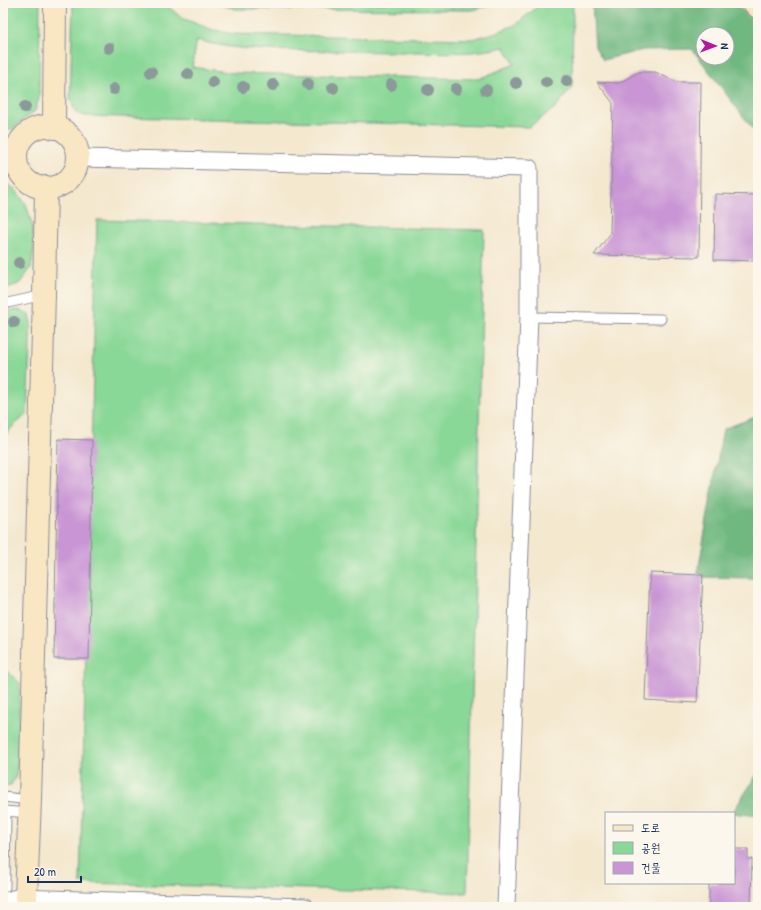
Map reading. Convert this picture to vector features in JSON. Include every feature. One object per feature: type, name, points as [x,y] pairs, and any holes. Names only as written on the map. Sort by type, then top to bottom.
[{"type":"street","points":[[54,128],[56,3]]},
{"type":"street","points":[[754,3],[758,7]]},
{"type":"street","points":[[44,125],[54,128],[64,130],[71,136],[76,144],[79,158],[78,164],[74,175],[66,183],[56,188],[35,187],[11,169],[16,158],[16,150],[11,144],[35,128],[44,125]]},
{"type":"street","points":[[79,158],[529,168],[529,317],[506,907]]},
{"type":"street","points":[[26,898],[30,806],[46,187]]},
{"type":"street","points":[[3,902],[17,898],[26,898],[305,907]]},
{"type":"lane","points":[[3,304],[44,294]]},
{"type":"lane","points":[[529,317],[661,319]]},
{"type":"lane","points":[[3,797],[30,806]]},
{"type":"lane","points":[[3,887],[5,887],[5,811],[30,806]]},
{"type":"green space","points":[[3,3],[40,3],[39,98],[35,111],[12,129],[3,131]]},
{"type":"green space","points":[[73,3],[164,3],[182,18],[210,29],[233,34],[473,39],[515,25],[542,3],[570,3],[573,7],[572,88],[555,108],[529,127],[84,116],[76,113],[70,99]],"holes":[[[197,40],[214,44],[268,50],[441,53],[472,52],[504,47],[515,64],[478,79],[234,73],[192,67]]]},
{"type":"green space","points":[[213,3],[498,3],[473,10],[236,9]]},
{"type":"green space","points":[[592,3],[735,3],[758,25],[758,135],[705,66],[735,66],[735,26],[695,26],[695,53],[692,49],[643,50],[603,60],[595,47]]},
{"type":"green space","points":[[3,182],[15,189],[26,204],[32,224],[34,247],[31,268],[19,284],[3,289]]},
{"type":"green space","points":[[97,220],[484,230],[467,893],[80,883]]},
{"type":"green space","points":[[13,310],[28,313],[31,322],[27,414],[10,429],[3,439],[3,313]]},
{"type":"green space","points":[[758,416],[758,578],[697,577],[723,429]]},
{"type":"green space","points":[[3,668],[20,683],[18,761],[16,776],[11,785],[3,786]]},
{"type":"green space","points":[[758,773],[758,816],[733,812]]},
{"type":"building","points":[[639,72],[655,72],[677,82],[701,82],[699,257],[594,255],[610,234],[613,103],[597,82],[619,83]]},
{"type":"building","points":[[715,194],[758,195],[758,261],[714,260]]},
{"type":"building","points":[[58,439],[92,440],[89,659],[54,659]]},
{"type":"building","points":[[650,573],[703,575],[697,703],[645,700]]},
{"type":"building","points":[[735,849],[748,849],[748,859],[752,859],[751,907],[709,907],[709,884],[735,884]]}]
